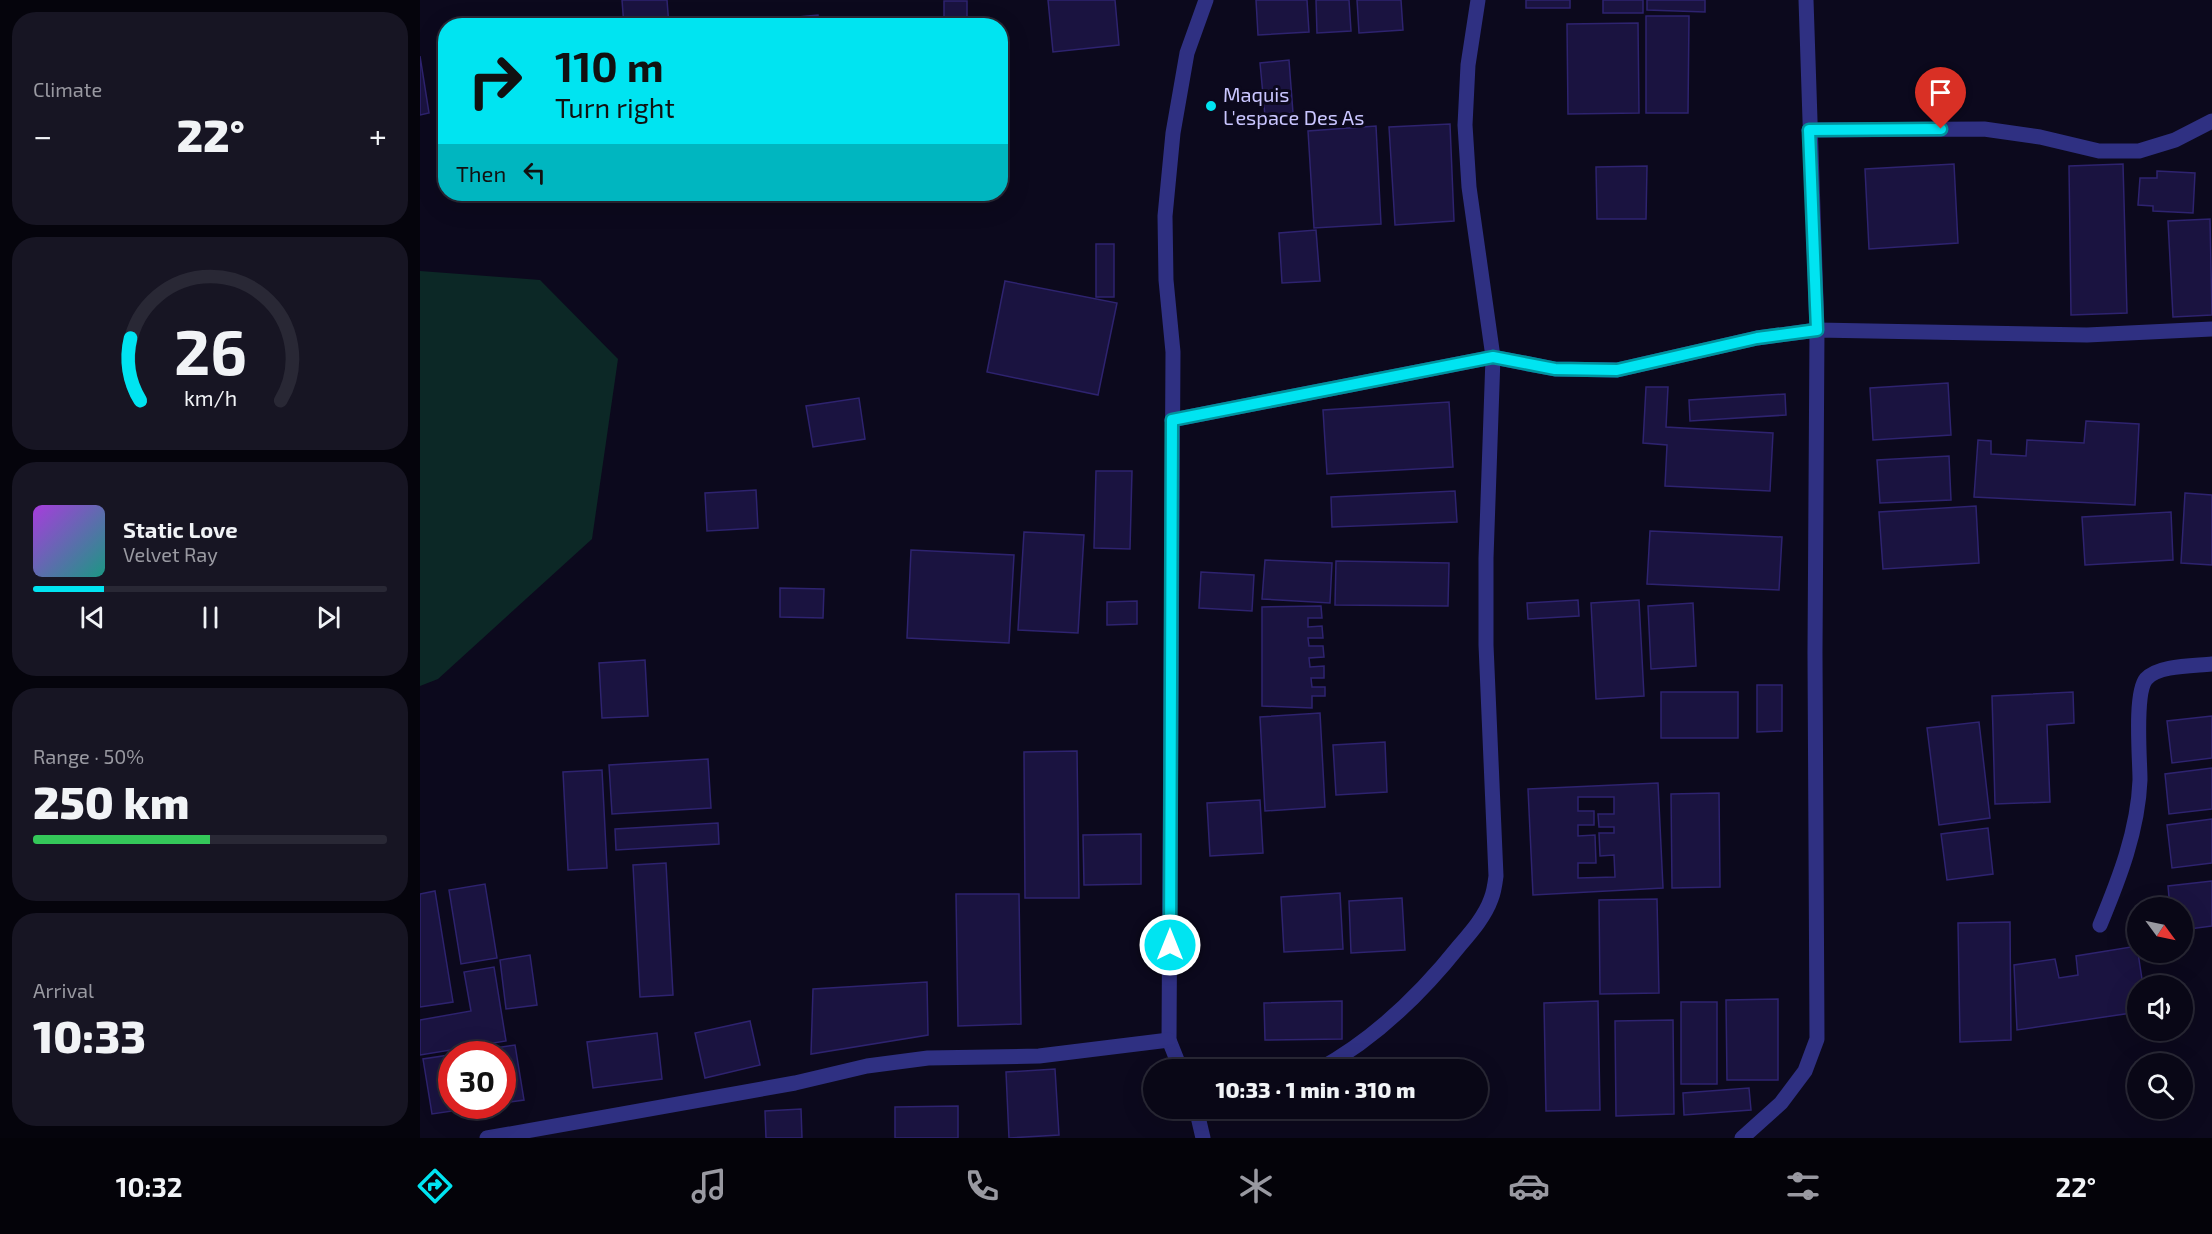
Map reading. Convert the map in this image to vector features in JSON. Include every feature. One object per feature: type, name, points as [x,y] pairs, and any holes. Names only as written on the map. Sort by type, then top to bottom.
[{"type":"street","points":[[1177,1059],[1169,1040],[1173,352],[1166,280],[1165,216],[1173,133],[1187,53],[1206,0]]},
{"type":"street","points":[[1338,1059],[1410,1002],[1442,968],[1479,923],[1492,898],[1496,876],[1486,645],[1486,558],[1493,357],[1469,188],[1465,125],[1468,65],[1478,0]]},
{"type":"street","points":[[1742,1138],[1781,1103],[1805,1071],[1817,1039],[1815,652],[1817,330],[1806,0]]},
{"type":"street","points":[[1809,130],[1984,129],[2040,137],[2099,151],[2139,151],[2175,140],[2212,121]]},
{"type":"street","points":[[1172,420],[1493,357],[1555,369],[1617,370],[1757,338],[1817,330],[2087,335],[2212,329]]},
{"type":"street","points":[[2100,925],[2120,876],[2132,835],[2140,782],[2140,696],[2146,680],[2163,669],[2212,664]]},
{"type":"street","points":[[487,1138],[795,1083],[867,1066],[928,1058],[1039,1056],[1169,1040]]},
{"type":"street","points":[[1199,1119],[1203,1138]]},
{"type":"green space","points":[[420,271],[540,280],[618,359],[592,539],[438,679],[420,686]]},
{"type":"building","points":[[622,0],[667,0],[668,18],[623,18]]},
{"type":"building","points":[[1048,0],[1115,0],[1119,45],[1053,52]]},
{"type":"building","points":[[1256,0],[1307,0],[1309,32],[1258,35]]},
{"type":"building","points":[[1316,0],[1349,0],[1351,31],[1317,33]]},
{"type":"building","points":[[1357,0],[1401,0],[1403,30],[1359,33]]},
{"type":"building","points":[[1526,0],[1570,0],[1570,8],[1526,8]]},
{"type":"building","points":[[1603,0],[1643,0],[1643,13],[1603,13]]},
{"type":"building","points":[[1647,0],[1705,0],[1705,12],[1647,10]]},
{"type":"building","points":[[944,1],[967,1],[967,18],[944,18]]},
{"type":"building","points":[[818,15],[818,18],[787,18]]},
{"type":"building","points":[[1646,16],[1689,16],[1688,113],[1646,113]]},
{"type":"building","points":[[1638,23],[1639,113],[1568,114],[1567,24]]},
{"type":"building","points":[[420,56],[429,113],[420,115]]},
{"type":"building","points":[[1289,60],[1293,113],[1265,116],[1260,63]]},
{"type":"building","points":[[1450,124],[1454,221],[1395,225],[1389,127]]},
{"type":"building","points":[[1376,126],[1381,224],[1314,228],[1308,131]]},
{"type":"building","points":[[1954,164],[1958,243],[1869,249],[1865,169]]},
{"type":"building","points":[[2123,164],[2127,313],[2071,315],[2069,166]]},
{"type":"building","points":[[1647,166],[1646,219],[1597,219],[1596,167]]},
{"type":"building","points":[[2157,171],[2195,173],[2193,213],[2153,211],[2153,206],[2138,205],[2140,178],[2157,178]]},
{"type":"building","points":[[2210,219],[2212,315],[2173,317],[2168,221]]},
{"type":"building","points":[[1316,230],[1320,281],[1282,283],[1279,233]]},
{"type":"building","points":[[1096,244],[1114,244],[1114,297],[1096,297]]},
{"type":"building","points":[[1005,281],[1117,303],[1098,395],[987,372]]},
{"type":"building","points":[[1948,383],[1951,435],[1873,440],[1870,388]]},
{"type":"building","points":[[1646,387],[1668,387],[1666,427],[1773,433],[1770,491],[1665,486],[1667,445],[1643,443]]},
{"type":"building","points":[[1785,394],[1786,415],[1690,421],[1689,400]]},
{"type":"building","points":[[859,398],[865,439],[813,447],[806,406]]},
{"type":"building","points":[[1449,402],[1453,467],[1327,474],[1323,410]]},
{"type":"building","points":[[2086,421],[2139,424],[2135,505],[1974,497],[1978,440],[1991,441],[1991,454],[2026,456],[2027,440],[2084,443]]},
{"type":"building","points":[[1949,456],[1951,500],[1880,503],[1877,460]]},
{"type":"building","points":[[1096,471],[1132,471],[1130,549],[1094,548]]},
{"type":"building","points":[[756,490],[758,528],[707,531],[705,493]]},
{"type":"building","points":[[1455,491],[1457,522],[1332,527],[1331,497]]},
{"type":"building","points":[[2185,493],[2212,495],[2212,565],[2181,563]]},
{"type":"building","points":[[1976,506],[1979,563],[1883,569],[1879,512]]},
{"type":"building","points":[[2171,512],[2173,560],[2085,565],[2082,517]]},
{"type":"building","points":[[1650,531],[1782,537],[1779,590],[1647,584]]},
{"type":"building","points":[[1024,532],[1084,535],[1078,633],[1018,630]]},
{"type":"building","points":[[911,550],[1014,555],[1009,643],[907,638]]},
{"type":"building","points":[[1265,560],[1332,563],[1330,603],[1262,599]]},
{"type":"building","points":[[1336,561],[1449,563],[1448,606],[1335,605]]},
{"type":"building","points":[[1201,572],[1254,575],[1252,611],[1199,608]]},
{"type":"building","points":[[780,588],[824,589],[823,618],[780,617]]},
{"type":"building","points":[[1578,600],[1579,616],[1528,619],[1527,603]]},
{"type":"building","points":[[1639,600],[1644,696],[1596,699],[1591,603]]},
{"type":"building","points":[[1137,601],[1137,624],[1107,625],[1107,602]]},
{"type":"building","points":[[1693,603],[1696,666],[1651,669],[1648,606]]},
{"type":"building","points":[[1321,606],[1322,618],[1308,618],[1308,627],[1322,626],[1323,638],[1308,638],[1309,646],[1323,646],[1324,657],[1309,658],[1310,667],[1324,666],[1324,678],[1311,678],[1312,687],[1325,687],[1325,696],[1312,696],[1312,708],[1262,706],[1262,607]]},
{"type":"building","points":[[645,660],[648,716],[602,718],[599,663]]},
{"type":"building","points":[[1757,685],[1782,685],[1782,731],[1757,732]]},
{"type":"building","points":[[1661,692],[1738,692],[1738,738],[1661,738]]},
{"type":"building","points":[[2073,692],[2074,723],[2047,725],[2050,802],[1995,804],[1992,696]]},
{"type":"building","points":[[1320,713],[1325,807],[1265,811],[1260,717]]},
{"type":"building","points":[[2212,716],[2212,758],[2172,763],[2167,721]]},
{"type":"building","points":[[1979,722],[1990,818],[1939,825],[1927,728]]},
{"type":"building","points":[[1385,742],[1387,792],[1336,795],[1333,745]]},
{"type":"building","points":[[1077,751],[1079,898],[1025,898],[1024,752]]},
{"type":"building","points":[[708,759],[711,808],[612,814],[609,765]]},
{"type":"building","points":[[2212,768],[2212,809],[2169,814],[2165,774]]},
{"type":"building","points":[[602,770],[607,868],[568,870],[563,772]]},
{"type":"building","points":[[1658,783],[1663,888],[1533,895],[1528,789]],"holes":[[[1578,797],[1614,797],[1614,814],[1598,814],[1599,827],[1614,827],[1614,833],[1599,833],[1600,856],[1614,855],[1615,877],[1578,878],[1578,863],[1596,863],[1595,835],[1578,836],[1578,825],[1594,825],[1594,811],[1578,811]]]},
{"type":"building","points":[[1719,793],[1720,887],[1672,888],[1671,794]]},
{"type":"building","points":[[1260,800],[1263,853],[1210,856],[1207,803]]},
{"type":"building","points":[[2212,819],[2212,863],[2172,868],[2167,825]]},
{"type":"building","points":[[718,823],[719,844],[616,850],[615,829]]},
{"type":"building","points":[[1988,828],[1993,874],[1947,880],[1941,834]]},
{"type":"building","points":[[1141,834],[1141,884],[1084,885],[1083,835]]},
{"type":"building","points":[[666,863],[673,995],[640,997],[633,865]]},
{"type":"building","points":[[2212,881],[2212,926],[2193,929],[2193,897],[2169,897],[2168,886]]},
{"type":"building","points":[[485,884],[497,958],[461,964],[449,890]]},
{"type":"building","points":[[435,891],[453,1002],[420,1007],[420,894]]},
{"type":"building","points":[[1340,893],[1343,949],[1284,952],[1281,897]]},
{"type":"building","points":[[956,894],[1019,894],[1021,1024],[958,1026]]},
{"type":"building","points":[[1402,898],[1405,950],[1351,953],[1349,901]]},
{"type":"building","points":[[1657,899],[1659,993],[1600,994],[1599,900]]},
{"type":"building","points":[[2010,922],[2011,1040],[1960,1042],[1958,923]]},
{"type":"building","points":[[2127,948],[2127,963],[2140,963],[2141,975],[2127,975],[2127,1014],[2017,1030],[2014,965],[2055,959],[2059,978],[2078,975],[2076,956]]},
{"type":"building","points":[[530,955],[537,1005],[506,1009],[500,960]]},
{"type":"building","points":[[494,967],[506,1041],[438,1041],[438,1052],[420,1055],[420,1020],[471,1011],[464,972]]},
{"type":"building","points":[[927,982],[928,1035],[811,1054],[813,989]]},
{"type":"building","points":[[1778,999],[1778,1080],[1727,1080],[1726,1000]]},
{"type":"building","points":[[1342,1001],[1342,1039],[1265,1040],[1264,1003]]},
{"type":"building","points":[[1598,1001],[1600,1110],[1546,1111],[1544,1003]]},
{"type":"building","points":[[1681,1002],[1717,1002],[1717,1084],[1681,1084]]},
{"type":"building","points":[[1673,1020],[1674,1114],[1616,1116],[1615,1021]]},
{"type":"building","points":[[750,1021],[760,1065],[705,1078],[695,1033]]},
{"type":"building","points":[[657,1033],[662,1079],[593,1088],[587,1042]]},
{"type":"building","points":[[516,1051],[524,1100],[516,1101]]},
{"type":"building","points":[[438,1057],[438,1113],[432,1114],[423,1059]]},
{"type":"building","points":[[1055,1069],[1059,1135],[1009,1138],[1006,1072]]},
{"type":"building","points":[[1749,1088],[1751,1110],[1684,1115],[1683,1093]]},
{"type":"building","points":[[958,1106],[958,1138],[895,1138],[895,1107]]},
{"type":"building","points":[[801,1109],[802,1138],[766,1138],[765,1111]]},
{"type":"place","name":"Maquis L'espace Des As","points":[[1211,106]]},
{"type":"route","points":[[1170,945],[1172,420],[1493,357],[1555,369],[1617,370],[1757,338],[1817,330],[1809,130],[1941,129]]}]
